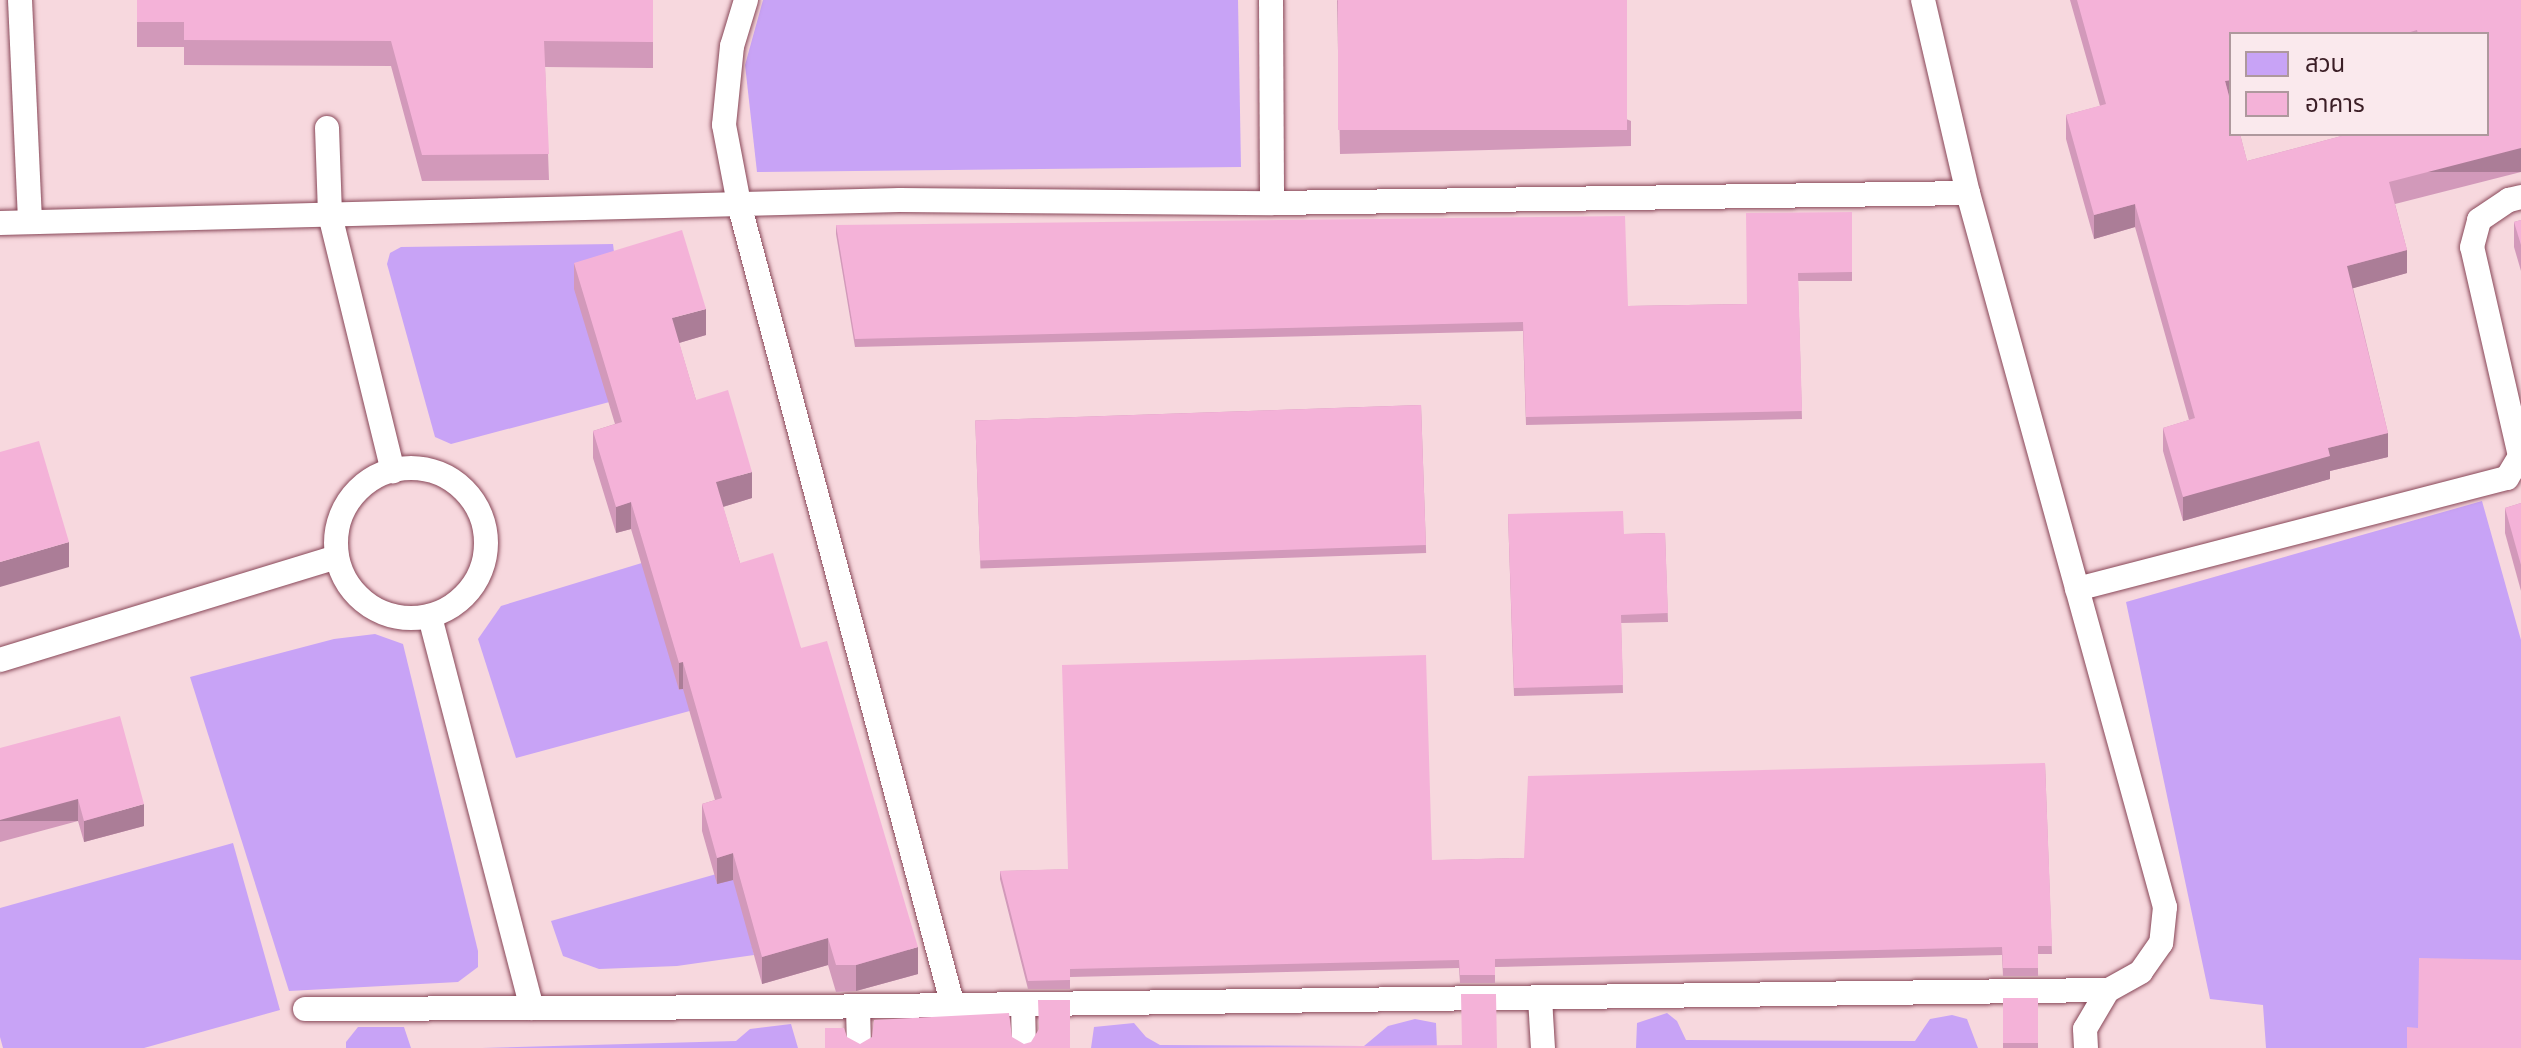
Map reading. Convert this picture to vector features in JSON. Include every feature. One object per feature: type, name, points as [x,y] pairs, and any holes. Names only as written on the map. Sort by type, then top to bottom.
[{"type":"lane","points":[[20,0],[30,222]]},
{"type":"lane","points":[[746,0],[732,46],[724,125],[739,204],[953,1006]]},
{"type":"lane","points":[[1271,0],[1272,203]]},
{"type":"lane","points":[[305,1009],[953,1006],[2108,990],[2141,972],[2161,943],[2165,907],[1968,193],[1923,0]]},
{"type":"lane","points":[[327,128],[330,215],[393,471]]},
{"type":"lane","points":[[0,223],[900,200],[1272,203],[1968,193]]},
{"type":"lane","points":[[2077,589],[2507,478],[2520,456],[2472,247],[2479,220],[2509,200],[2521,197]]},
{"type":"lane","points":[[428,470],[451,480],[469,496],[482,519],[486,543],[477,578],[453,606],[430,617],[406,618],[382,613],[361,599],[345,580],[337,557],[336,532],[344,508],[359,488],[393,471],[428,470]]},
{"type":"lane","points":[[0,660],[337,557]]},
{"type":"lane","points":[[430,617],[532,1008]]},
{"type":"lane","points":[[2086,1048],[2085,1029],[2108,990]]},
{"type":"lane","points":[[1540,998],[1543,1048]]},
{"type":"lane","points":[[1023,1004],[1024,1048]]},
{"type":"lane","points":[[858,1007],[859,1048]]},
{"type":"green space","points":[[763,0],[1238,0],[1241,167],[757,172],[745,65]]},
{"type":"green space","points":[[613,244],[632,396],[451,444],[435,437],[387,264],[390,253],[401,247]]},
{"type":"green space","points":[[2482,501],[2521,640],[2521,1048],[2266,1048],[2263,1005],[2210,999],[2126,602]]},
{"type":"green space","points":[[691,548],[734,699],[516,758],[478,639],[501,606]]},
{"type":"green space","points":[[375,634],[403,644],[478,951],[478,967],[458,982],[289,991],[190,677],[334,639]]},
{"type":"green space","points":[[233,843],[280,1010],[144,1048],[3,1048],[0,1037],[0,908]]},
{"type":"green space","points":[[734,869],[754,955],[677,966],[599,969],[563,956],[551,921]]},
{"type":"green space","points":[[1667,1013],[1677,1021],[1686,1040],[1915,1041],[1930,1019],[1952,1015],[1967,1019],[1978,1048],[1636,1048],[1637,1023]]},
{"type":"green space","points":[[1415,1019],[1436,1023],[1437,1048],[1091,1048],[1094,1027],[1134,1023],[1146,1037],[1160,1045],[1364,1046],[1388,1026]]},
{"type":"green space","points":[[791,1024],[798,1048],[482,1048],[736,1041],[750,1029]]},
{"type":"green space","points":[[358,1027],[404,1027],[411,1048],[346,1048],[346,1042]]},
{"type":"building","points":[[137,0],[653,0],[653,42],[544,41],[549,154],[422,155],[391,41],[184,40],[184,22],[137,22]]},
{"type":"building","points":[[1338,0],[1627,0],[1627,130],[1338,130]]},
{"type":"building","points":[[2077,0],[2521,0],[2521,148],[2389,182],[2407,250],[2347,266],[2388,433],[2328,448],[2330,456],[2183,497],[2163,428],[2195,418],[2135,204],[2094,215],[2066,115],[2106,104]]},
{"type":"building","points":[[1852,212],[1852,272],[1798,273],[1802,411],[1526,417],[1523,322],[855,339],[836,225],[1625,216],[1628,306],[1747,304],[1746,213]]},
{"type":"building","points":[[2521,220],[2521,245],[2514,222]]},
{"type":"building","points":[[682,230],[706,309],[672,318],[696,400],[728,390],[752,472],[716,482],[740,563],[773,553],[801,648],[827,641],[918,947],[856,965],[836,965],[828,938],[762,957],[733,853],[717,858],[702,804],[722,798],[683,662],[679,663],[631,502],[616,507],[593,431],[622,422],[574,263]]},
{"type":"building","points":[[1421,405],[1426,545],[980,560],[975,421]]},
{"type":"building","points":[[39,441],[69,542],[0,562],[0,452]]},
{"type":"building","points":[[2521,503],[2521,565],[2505,508]]},
{"type":"building","points":[[1623,511],[1624,534],[1665,533],[1668,613],[1621,615],[1623,685],[1514,688],[1508,514]]},
{"type":"building","points":[[1426,655],[1432,860],[1524,858],[1528,776],[2045,763],[2052,946],[2038,946],[2038,968],[2003,968],[2002,947],[1495,959],[1495,975],[1460,975],[1459,960],[1070,969],[1070,980],[1028,981],[1000,871],[1068,869],[1062,665]]},
{"type":"building","points":[[120,716],[144,804],[84,821],[78,799],[0,820],[0,748]]},
{"type":"building","points":[[2419,958],[2521,960],[2521,1048],[2407,1048],[2407,1027],[2418,1028]]},
{"type":"building","points":[[1461,994],[1496,994],[1497,1048],[1179,1048],[1462,1045]]},
{"type":"building","points":[[2003,998],[2038,998],[2038,1043],[2003,1043]]},
{"type":"building","points":[[1038,1000],[1070,1000],[1070,1048],[825,1048],[825,1028],[844,1028],[847,1037],[860,1044],[872,1037],[874,1020],[1009,1013],[1012,1037],[1024,1044],[1031,1042],[1039,1029]]}]
